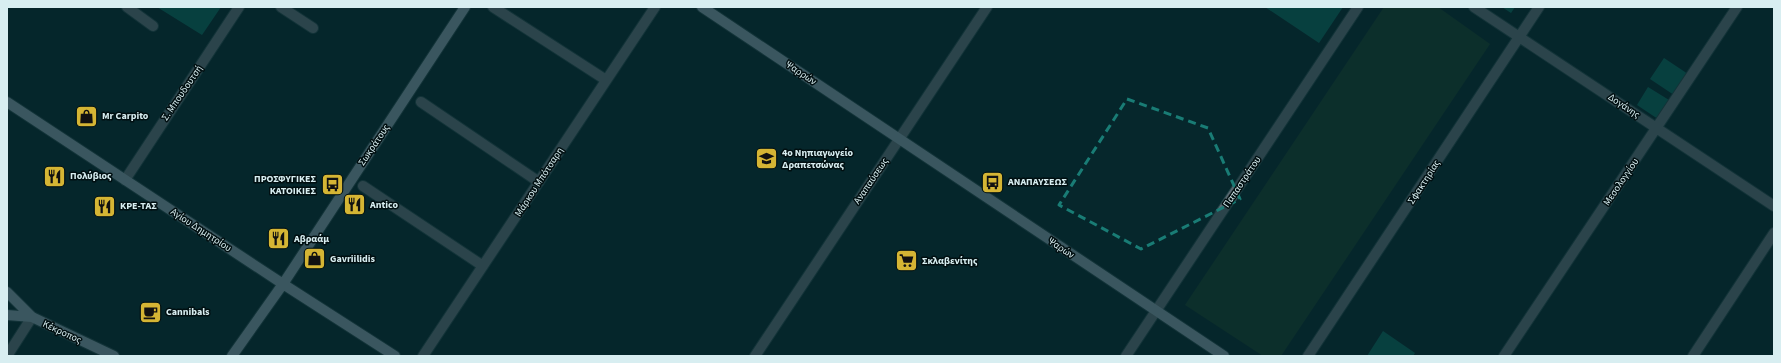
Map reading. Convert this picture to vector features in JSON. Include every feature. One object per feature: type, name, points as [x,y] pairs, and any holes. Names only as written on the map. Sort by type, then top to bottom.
[{"type":"main road","name":"Σωκράτους","points":[[283,284],[466,7]]},
{"type":"main road","name":"Ψαρρών","points":[[702,7],[899,139]]},
{"type":"main road","name":"Αγίου Δημητρίου","points":[[7,102],[395,356]]},
{"type":"main road","name":"Ψαρών","points":[[899,139],[1224,356]]},
{"type":"main road","points":[[232,356],[283,284]]},
{"type":"main road","name":"Κέκροπος","points":[[7,292],[32,317],[109,355]]},
{"type":"main road","name":"Κέκροπος","points":[[7,315],[32,317]]},
{"type":"street","points":[[126,7],[153,26]]},
{"type":"street","name":"Σ. Μπουδουτσή","points":[[124,180],[239,7]]},
{"type":"street","points":[[281,7],[313,28]]},
{"type":"street","points":[[493,7],[606,80]]},
{"type":"street","name":"Μάρκου Μπότσαρη","points":[[423,356],[655,7]]},
{"type":"street","name":"Αναπαύσεως","points":[[755,356],[987,7]]},
{"type":"street","name":"Παπαστράτου","points":[[1126,356],[1358,7]]},
{"type":"street","name":"Δογάνης","points":[[1474,7],[1774,206]]},
{"type":"street","name":"Σφακτηρίας","points":[[1308,356],[1539,7]]},
{"type":"street","name":"Μεσολογγίου","points":[[1504,356],[1737,7]]},
{"type":"street","points":[[421,102],[539,182]]},
{"type":"street","points":[[363,186],[483,266]]},
{"type":"street","points":[[1693,356],[1774,233]]},
{"type":"street","points":[[7,356],[32,317]]},
{"type":"highlighted area","points":[[1127,99],[1208,128],[1240,199],[1141,249],[1059,205]]},
{"type":"green space","points":[[1384,7],[1438,7],[1490,44],[1281,356],[1263,356],[1185,305]]},
{"type":"building","points":[[157,7],[221,7],[202,35]]},
{"type":"building","points":[[1265,7],[1343,7],[1319,43]]},
{"type":"building","points":[[1502,7],[1515,7],[1511,13]]},
{"type":"building","points":[[1664,58],[1688,74],[1674,95],[1650,79]]},
{"type":"building","points":[[1648,87],[1669,100],[1658,119],[1637,105]]},
{"type":"building","points":[[1383,331],[1415,353],[1413,356],[1367,356]]},
{"type":"place","name":"Mr Carpito","points":[[87,116]]},
{"type":"place","name":"4ο Νηπιαγωγείο Δραπετσώνας","points":[[767,159]]},
{"type":"place","name":"Πολύβιος","points":[[55,176]]},
{"type":"place","name":"ΑΝΑΠΑΥΣΕΩΣ","points":[[992,182]]},
{"type":"place","name":"ΠΡΟΣΦΥΓΙΚΕΣ ΚΑΤΟΙΚΙΕΣ","points":[[332,185]]},
{"type":"place","name":"Antico","points":[[355,205]]},
{"type":"place","name":"ΚΡΕ-ΤΑΣ","points":[[104,206]]},
{"type":"place","name":"Αβραάμ","points":[[278,239]]},
{"type":"place","name":"Gavriilidis","points":[[315,259]]},
{"type":"place","name":"Σκλαβενίτης","points":[[907,261]]},
{"type":"place","name":"Cannibals","points":[[150,312]]}]
